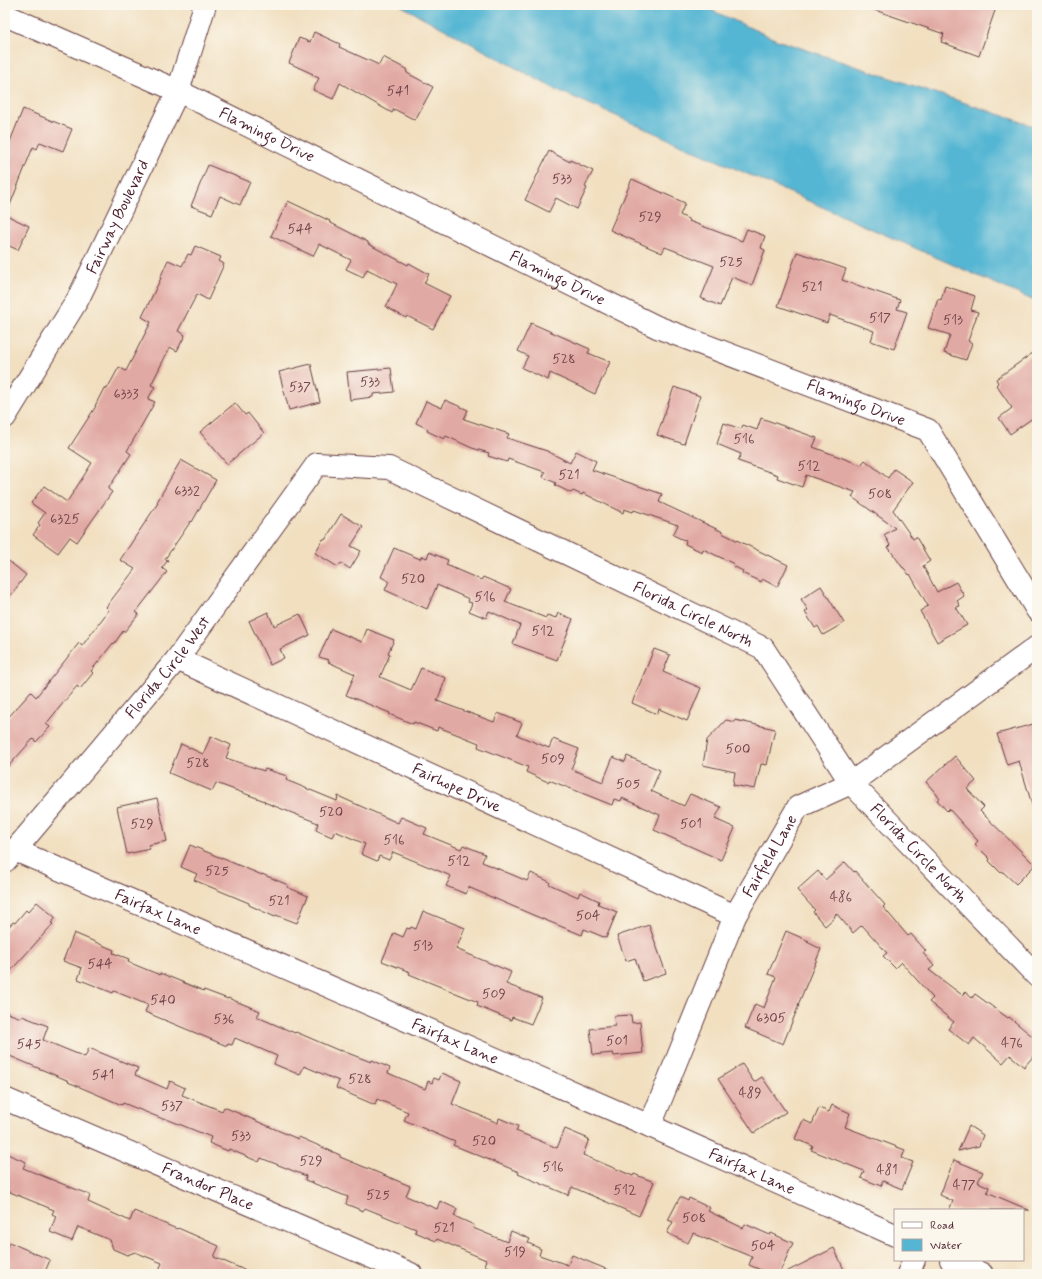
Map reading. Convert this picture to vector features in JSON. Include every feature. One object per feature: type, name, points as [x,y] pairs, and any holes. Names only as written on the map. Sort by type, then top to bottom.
[{"type":"street","name":"Fairway Boulevard","points":[[5,417],[78,299],[178,91],[205,5]]},
{"type":"street","name":"Flamingo Drive","points":[[5,15],[178,91],[657,327],[928,430],[1037,610]]},
{"type":"street","name":"Florida Circle West","points":[[10,856],[177,659],[317,464]]},
{"type":"street","name":"Florida Circle North","points":[[317,464],[389,468],[763,648],[851,783],[1037,976]]},
{"type":"street","name":"Fairfield Lane","points":[[650,1126],[735,916],[798,807],[851,783],[1037,647]]},
{"type":"street","name":"Fairhope Drive","points":[[177,659],[735,916]]},
{"type":"street","name":"Fairfax Lane","points":[[10,856],[650,1126],[894,1235]]},
{"type":"street","name":"Frandor Place","points":[[5,1099],[411,1274]]},
{"type":"street","points":[[908,1274],[914,1261]]},
{"type":"street","points":[[953,1261],[982,1274]]},
{"type":"water","points":[[400,5],[700,5],[777,40],[1037,127],[1037,302],[553,88]]},
{"type":"building","points":[[869,5],[997,5],[979,56],[941,42],[944,34],[869,8]]},
{"type":"building","points":[[314,32],[340,44],[339,47],[379,65],[383,57],[406,69],[407,73],[433,87],[415,120],[394,109],[392,113],[340,83],[333,99],[313,90],[319,78],[289,63],[299,38],[310,42]]},
{"type":"building","points":[[23,109],[72,129],[63,151],[40,142],[37,149],[33,147],[6,215],[29,226],[18,250],[5,244],[5,154]]},
{"type":"building","points":[[549,151],[570,162],[570,160],[593,171],[577,209],[556,198],[549,212],[525,200]]},
{"type":"building","points":[[208,165],[250,182],[240,205],[220,196],[212,214],[191,206]]},
{"type":"building","points":[[632,179],[685,203],[680,215],[690,220],[689,221],[742,241],[747,229],[765,236],[761,248],[765,250],[752,285],[732,277],[720,306],[701,298],[714,266],[665,247],[662,253],[610,230]]},
{"type":"building","points":[[288,201],[330,221],[329,222],[408,265],[409,263],[429,274],[424,283],[450,296],[433,329],[407,316],[406,318],[386,307],[397,284],[367,269],[363,277],[346,269],[351,260],[319,244],[313,256],[271,236]]},
{"type":"building","points":[[195,246],[221,257],[219,261],[224,264],[208,300],[197,294],[178,331],[185,335],[177,351],[170,347],[151,385],[155,387],[148,399],[155,402],[127,451],[131,454],[108,489],[112,492],[77,542],[70,537],[58,553],[33,535],[40,525],[38,523],[45,513],[31,503],[44,486],[67,502],[92,463],[69,448],[96,406],[104,388],[107,389],[119,367],[126,371],[151,322],[142,317],[168,260],[182,266],[188,254],[191,255]]},
{"type":"building","points":[[797,252],[846,269],[842,280],[900,300],[897,309],[907,312],[894,349],[871,341],[874,331],[830,315],[827,323],[778,306]]},
{"type":"building","points":[[945,286],[975,296],[971,310],[978,312],[968,341],[972,343],[966,360],[944,353],[950,335],[928,328],[938,299],[941,300]]},
{"type":"building","points":[[531,323],[590,349],[588,353],[610,362],[595,394],[550,373],[548,380],[522,368],[528,356],[518,351]]},
{"type":"building","points":[[1037,350],[1037,415],[1010,434],[999,418],[1012,408],[996,385],[998,383],[996,379]]},
{"type":"building","points":[[311,364],[320,402],[289,410],[279,372]]},
{"type":"building","points":[[391,368],[394,392],[373,394],[373,397],[350,400],[347,372]]},
{"type":"building","points":[[674,387],[700,396],[684,444],[657,435]]},
{"type":"building","points":[[445,400],[468,410],[464,419],[509,434],[507,438],[547,451],[570,463],[576,451],[596,461],[592,470],[662,494],[659,502],[788,565],[777,587],[762,579],[761,582],[742,573],[743,571],[733,566],[734,564],[703,549],[702,552],[685,544],[686,541],[673,535],[678,525],[634,510],[633,512],[624,509],[623,513],[583,493],[582,495],[573,491],[571,493],[555,485],[556,483],[543,477],[545,472],[508,459],[507,462],[488,456],[489,453],[472,448],[446,436],[444,439],[427,431],[428,429],[416,423],[426,401],[442,408]]},
{"type":"building","points":[[235,403],[245,415],[248,413],[264,433],[227,464],[200,432]]},
{"type":"building","points":[[761,418],[817,438],[813,447],[861,465],[865,460],[888,478],[894,469],[913,482],[893,510],[913,539],[916,537],[930,561],[923,566],[937,592],[956,582],[964,596],[957,601],[960,606],[956,607],[967,625],[937,642],[920,611],[928,606],[910,574],[909,575],[903,568],[888,547],[890,545],[884,535],[895,528],[852,497],[855,492],[806,475],[802,487],[777,478],[778,475],[738,461],[741,454],[717,444],[724,423],[741,429],[743,425],[757,430]]},
{"type":"building","points":[[181,460],[216,480],[192,522],[191,521],[165,559],[168,560],[162,568],[167,572],[136,612],[139,614],[124,632],[123,631],[91,671],[93,673],[80,689],[77,686],[46,724],[50,727],[36,742],[33,739],[5,770],[5,721],[31,692],[36,697],[79,643],[82,646],[109,610],[106,607],[135,569],[120,560],[158,503],[157,502]]},
{"type":"building","points":[[341,514],[363,527],[351,546],[361,551],[350,569],[341,563],[338,567],[315,553]]},
{"type":"building","points":[[394,548],[420,559],[422,556],[427,558],[429,552],[448,560],[446,565],[481,580],[483,577],[511,589],[505,602],[546,618],[547,615],[556,618],[558,613],[573,619],[557,660],[513,644],[520,625],[489,611],[486,618],[469,611],[472,603],[468,602],[469,599],[437,585],[427,609],[385,590],[389,581],[381,577]]},
{"type":"building","points":[[5,558],[26,575],[5,603]]},
{"type":"building","points":[[821,586],[844,623],[823,635],[818,626],[815,628],[805,612],[808,610],[801,599]]},
{"type":"building","points":[[268,612],[274,626],[300,614],[310,635],[280,649],[284,658],[270,665],[249,621]]},
{"type":"building","points":[[331,629],[362,642],[367,629],[394,640],[388,653],[390,654],[380,677],[411,690],[421,668],[446,678],[437,701],[494,722],[498,713],[522,723],[517,735],[549,748],[553,739],[579,749],[571,769],[603,782],[613,757],[625,762],[627,756],[660,770],[651,791],[684,806],[690,794],[721,807],[715,819],[735,828],[721,860],[654,830],[660,815],[622,798],[621,801],[614,799],[612,805],[549,780],[548,782],[526,772],[528,767],[478,747],[479,743],[438,727],[437,731],[414,722],[413,724],[346,695],[355,674],[328,662],[329,660],[319,657]]},
{"type":"building","points":[[654,649],[670,655],[663,672],[701,688],[687,721],[659,709],[657,714],[632,703]]},
{"type":"building","points":[[726,720],[735,722],[735,720],[775,729],[767,765],[761,764],[755,789],[733,785],[735,772],[703,765],[707,740]]},
{"type":"building","points":[[1037,723],[1037,807],[1033,808],[1019,761],[1007,765],[997,734]]},
{"type":"building","points":[[211,736],[231,745],[226,758],[264,771],[265,769],[287,776],[286,780],[337,801],[338,796],[398,823],[401,817],[427,828],[424,834],[461,849],[463,845],[485,854],[482,862],[527,881],[531,873],[550,882],[549,884],[578,897],[580,892],[599,901],[598,904],[617,912],[606,938],[584,929],[582,935],[468,887],[466,894],[446,886],[451,876],[393,852],[389,860],[379,856],[377,861],[361,854],[365,844],[335,831],[332,837],[316,830],[318,823],[216,783],[212,791],[169,773],[181,744],[203,754]]},
{"type":"building","points":[[955,756],[976,781],[967,789],[984,807],[980,811],[1035,865],[1016,884],[1002,871],[1001,873],[989,861],[990,859],[975,844],[978,841],[949,809],[947,811],[937,800],[940,798],[926,782]]},
{"type":"building","points":[[157,798],[167,841],[148,845],[150,849],[127,854],[117,807]]},
{"type":"building","points":[[190,845],[288,885],[287,887],[308,896],[297,923],[276,915],[275,917],[249,905],[249,903],[194,880],[197,874],[181,867]]},
{"type":"building","points":[[845,862],[885,905],[883,907],[908,936],[911,934],[926,951],[923,953],[934,966],[929,970],[962,995],[965,992],[972,998],[975,994],[1008,1018],[1009,1017],[1037,1040],[1037,1052],[1024,1067],[1010,1055],[1003,1063],[974,1038],[969,1045],[948,1029],[954,1022],[929,1002],[933,998],[901,962],[895,968],[883,956],[887,953],[862,925],[853,933],[836,913],[834,918],[825,926],[813,912],[815,910],[797,890],[818,871],[825,880]]},
{"type":"building","points":[[37,902],[56,918],[51,923],[53,924],[5,977],[5,931],[13,922],[15,923],[26,910],[28,912]]},
{"type":"building","points":[[423,911],[465,928],[456,949],[511,972],[506,984],[542,998],[531,1024],[512,1017],[511,1020],[477,1006],[478,1002],[409,974],[410,972],[382,961],[394,933],[403,937],[407,928],[410,929],[411,927],[416,929]]},
{"type":"building","points":[[649,925],[666,973],[643,981],[635,958],[626,961],[617,936]]},
{"type":"building","points":[[786,931],[809,941],[807,942],[821,949],[783,1044],[745,1028],[755,1004],[764,1008],[776,977],[768,974]]},
{"type":"building","points":[[74,933],[114,950],[113,953],[129,959],[128,962],[204,991],[228,998],[260,1011],[257,1017],[340,1051],[371,1062],[372,1060],[390,1068],[388,1073],[425,1089],[428,1081],[432,1083],[434,1078],[439,1080],[442,1073],[461,1081],[452,1104],[498,1123],[499,1118],[518,1126],[516,1131],[557,1148],[565,1129],[589,1139],[583,1155],[633,1176],[634,1174],[654,1182],[639,1216],[572,1187],[568,1195],[518,1174],[519,1172],[453,1145],[455,1142],[404,1120],[408,1112],[377,1099],[375,1105],[336,1088],[339,1081],[304,1066],[300,1075],[274,1064],[277,1056],[235,1038],[232,1045],[228,1044],[227,1046],[145,1012],[148,1005],[114,991],[113,993],[78,979],[82,968],[63,961]]},
{"type":"building","points":[[5,1012],[21,1018],[22,1016],[48,1026],[43,1040],[85,1057],[89,1048],[138,1068],[135,1075],[167,1089],[170,1081],[185,1088],[182,1095],[222,1111],[224,1107],[298,1139],[299,1137],[340,1155],[340,1157],[410,1186],[406,1196],[437,1209],[440,1201],[457,1209],[454,1216],[474,1225],[473,1228],[507,1242],[511,1231],[530,1239],[528,1243],[541,1249],[539,1255],[568,1265],[572,1255],[618,1274],[505,1274],[484,1265],[486,1260],[437,1239],[436,1241],[415,1232],[416,1229],[365,1208],[363,1211],[346,1204],[348,1197],[305,1180],[306,1176],[261,1158],[259,1162],[229,1149],[228,1151],[209,1143],[211,1137],[123,1103],[122,1105],[5,1054]]},
{"type":"building","points":[[631,1015],[632,1023],[640,1022],[643,1053],[614,1056],[613,1053],[593,1055],[590,1029],[615,1026],[614,1016]]},
{"type":"building","points":[[742,1064],[754,1082],[762,1077],[786,1112],[754,1133],[718,1079]]},
{"type":"building","points":[[832,1105],[850,1113],[845,1127],[905,1150],[902,1158],[913,1162],[902,1189],[883,1181],[881,1186],[861,1178],[864,1171],[811,1150],[813,1146],[795,1139],[803,1120],[812,1124],[819,1108],[829,1112]]},
{"type":"building","points":[[969,1126],[983,1135],[979,1146],[958,1151]]},
{"type":"building","points":[[5,1153],[26,1162],[23,1168],[90,1195],[88,1202],[130,1221],[134,1211],[219,1246],[214,1257],[254,1274],[168,1274],[159,1270],[162,1263],[135,1252],[127,1255],[113,1249],[110,1240],[78,1227],[72,1241],[50,1232],[56,1216],[52,1214],[54,1210],[5,1190]]},
{"type":"building","points":[[954,1160],[983,1172],[978,1182],[989,1187],[987,1192],[1029,1210],[949,1209],[953,1201],[940,1195]]},
{"type":"building","points":[[680,1197],[688,1201],[689,1198],[710,1208],[708,1211],[743,1228],[745,1224],[770,1235],[771,1233],[793,1243],[779,1274],[770,1274],[749,1265],[752,1257],[693,1233],[688,1243],[667,1233],[673,1222],[668,1220]]},
{"type":"building","points":[[9,1242],[50,1260],[44,1274],[5,1274],[5,1252]]},
{"type":"building","points":[[834,1248],[846,1274],[782,1274]]}]
